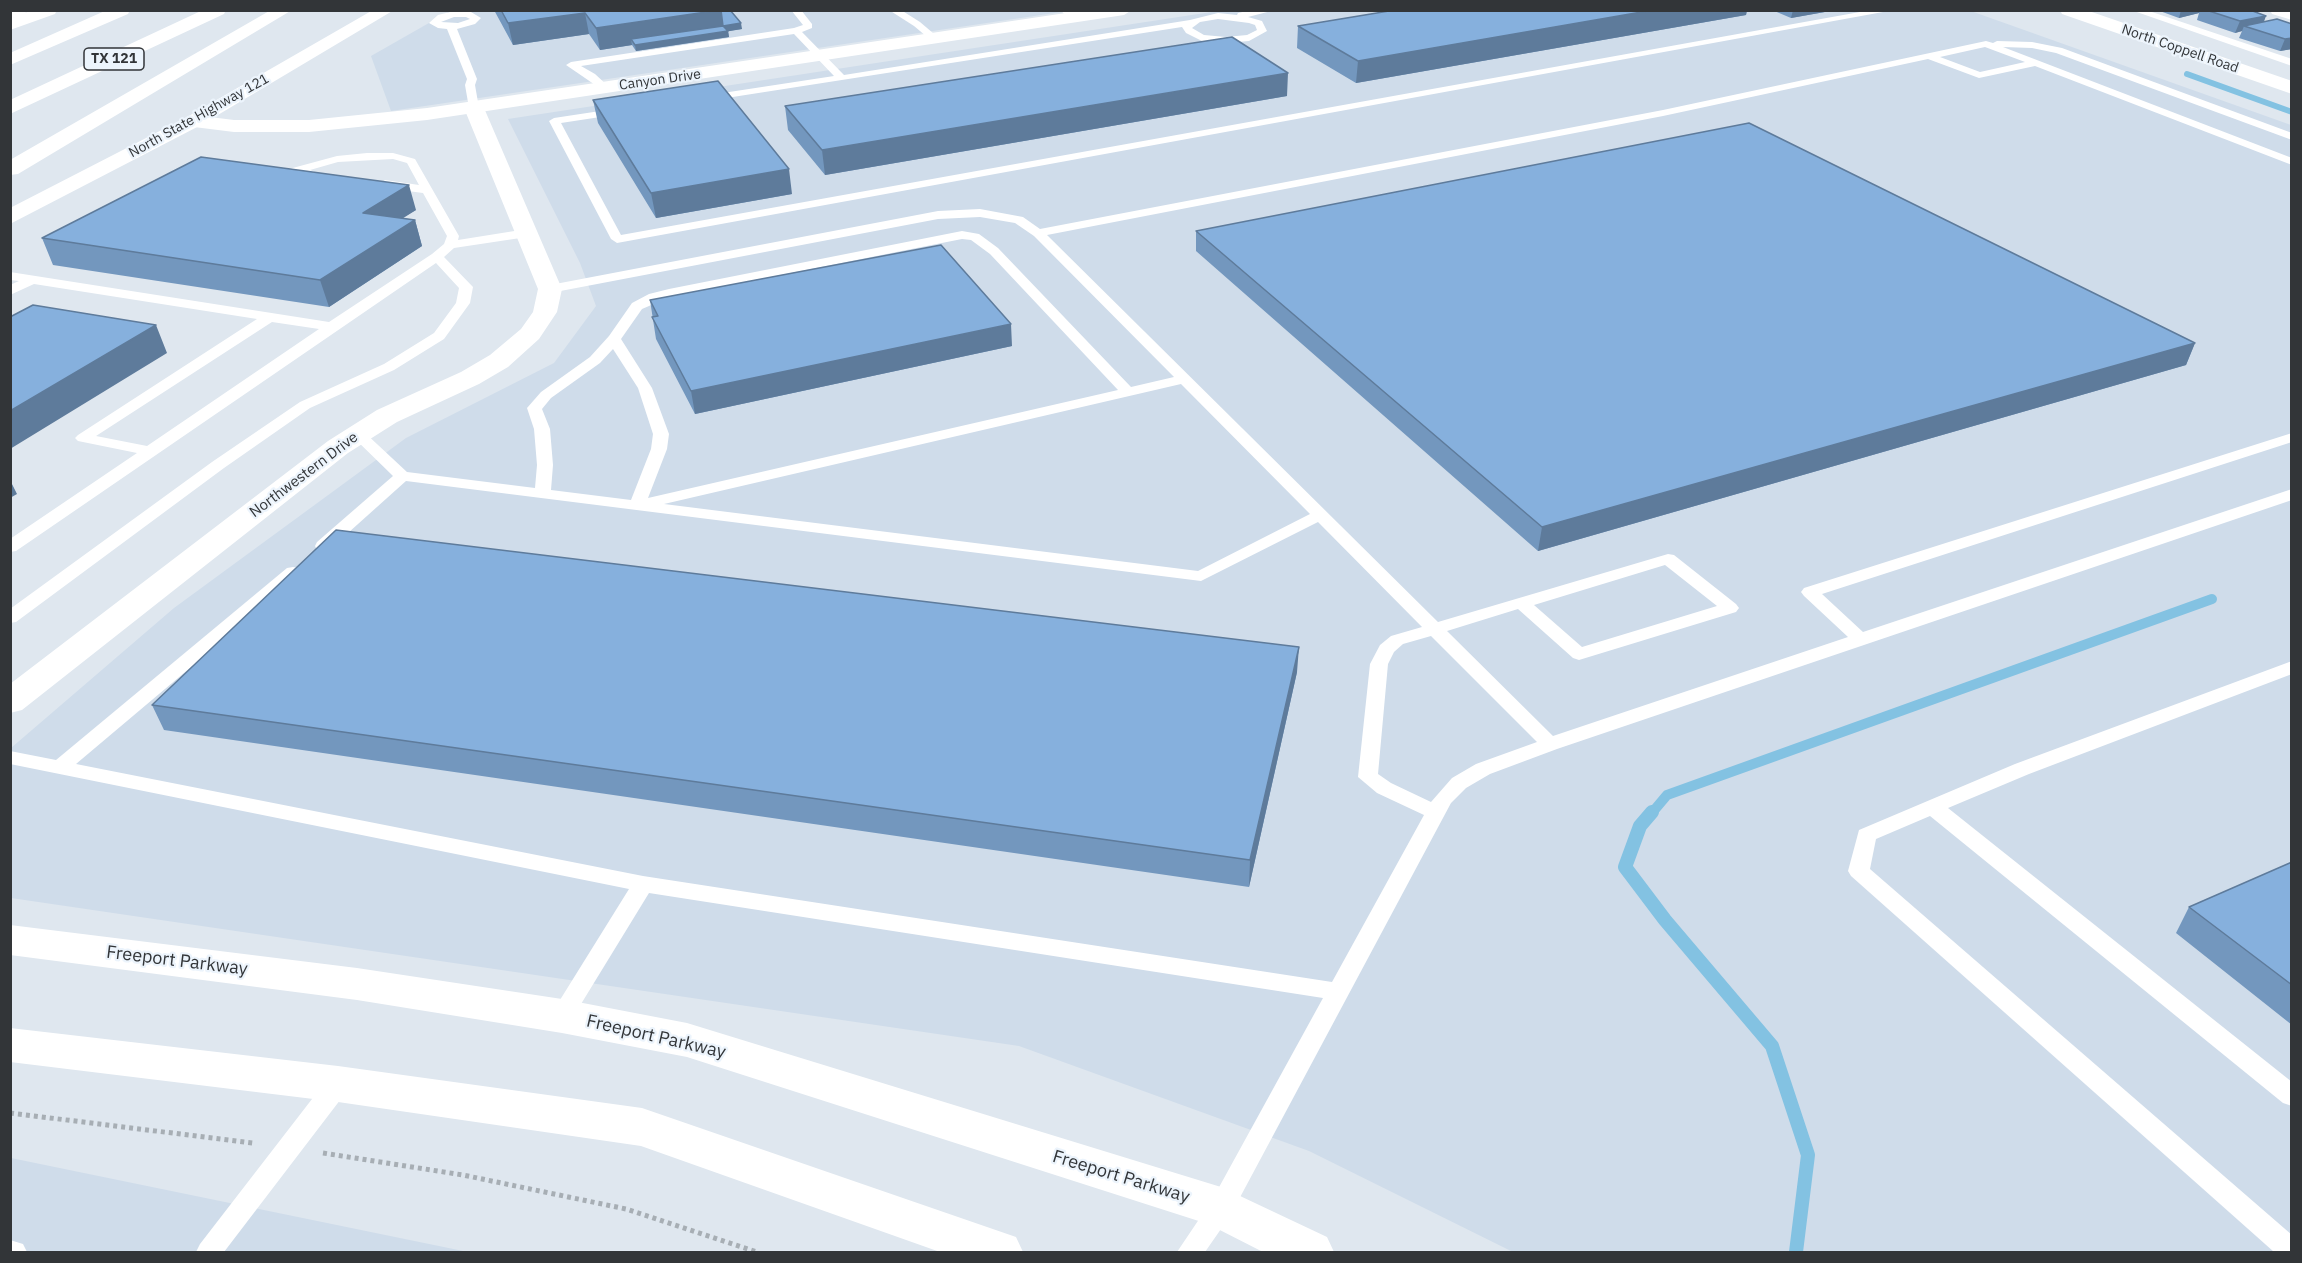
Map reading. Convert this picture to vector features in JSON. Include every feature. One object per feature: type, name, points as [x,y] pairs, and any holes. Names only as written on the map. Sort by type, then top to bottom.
[{"type":"main road","points":[[10,14],[19,10]]},
{"type":"main road","points":[[10,25],[50,10]]},
{"type":"main road","name":"TX 121","points":[[10,60],[122,10]]},
{"type":"main road","name":"TX 121","points":[[10,108],[218,10]]},
{"type":"main road","points":[[10,170],[203,55],[284,10]]},
{"type":"main road","name":"North State Highway 121","points":[[10,218],[194,121],[386,10]]},
{"type":"main road","name":"Canyon Drive","points":[[194,121],[234,126],[309,126],[474,108],[935,39],[1069,14],[1124,10]]},
{"type":"main road","name":"North Coppell Road","points":[[2068,10],[2292,88]]},
{"type":"main road","points":[[2278,10],[2292,15]]},
{"type":"main road","points":[[474,108],[550,289]]},
{"type":"main road","name":"Northwestern Drive","points":[[10,702],[338,447],[387,416],[470,378],[499,361],[530,334],[545,312],[550,289]]},
{"type":"main road","name":"Freeport Parkway","points":[[10,940],[357,984],[562,1016],[687,1040],[1221,1208],[1310,1252]]},
{"type":"main road","points":[[10,1045],[338,1084],[642,1127],[999,1252]]},
{"type":"lane","points":[[604,88],[591,75],[571,65],[796,31],[809,26],[795,10]]},
{"type":"lane","points":[[893,10],[918,24],[935,39]]},
{"type":"lane","points":[[1194,10],[1207,18]]},
{"type":"lane","points":[[692,100],[1191,23],[1207,18],[1271,10]]},
{"type":"lane","points":[[635,109],[554,121],[617,239],[1890,10]]},
{"type":"lane","points":[[2135,10],[2292,63]]},
{"type":"lane","points":[[464,12],[473,16],[475,20],[451,27],[437,25],[434,21],[447,15],[464,12]]},
{"type":"lane","points":[[1191,23],[1187,27],[1194,35],[1214,40],[1239,40],[1262,31],[1259,23],[1230,16]]},
{"type":"lane","points":[[451,27],[472,79],[470,85],[474,108]]},
{"type":"lane","points":[[796,31],[842,78]]},
{"type":"lane","points":[[1986,44],[2292,162]]},
{"type":"lane","points":[[1038,233],[1663,113],[1986,44],[2032,45],[2058,50],[2292,137]]},
{"type":"lane","points":[[1928,56],[1979,75],[2036,63]]},
{"type":"lane","points":[[10,547],[437,257],[450,245],[453,236],[411,161],[393,156],[337,159],[293,171],[327,176]]},
{"type":"lane","points":[[371,182],[427,190]]},
{"type":"lane","points":[[550,289],[938,215],[960,213],[1019,220],[1038,233],[1550,744]]},
{"type":"lane","points":[[450,245],[527,233]]},
{"type":"lane","points":[[543,493],[545,465],[542,429],[534,408],[546,395],[595,360],[614,339],[637,306],[654,297],[963,235],[975,237],[994,250],[1128,392]]},
{"type":"lane","points":[[10,618],[218,465],[305,405],[389,367],[439,336],[463,303],[466,287],[437,257]]},
{"type":"lane","points":[[10,276],[331,327]]},
{"type":"lane","points":[[10,291],[33,279]]},
{"type":"lane","points":[[150,451],[84,438],[270,317]]},
{"type":"lane","points":[[614,339],[645,388],[661,434],[659,449],[637,505]]},
{"type":"lane","points":[[637,505],[1184,379]]},
{"type":"lane","points":[[358,434],[402,476],[1201,576],[1320,515]]},
{"type":"lane","points":[[1860,639],[1810,592],[2292,437]]},
{"type":"lane","points":[[60,767],[310,558],[402,476]]},
{"type":"lane","points":[[1190,1252],[1221,1208],[1443,799],[1459,783],[1483,769],[1550,744],[2292,494]]},
{"type":"lane","points":[[1436,812],[1384,788],[1368,777],[1379,664],[1386,649],[1397,640],[1668,559],[1730,608],[1579,654],[1521,603]]},
{"type":"lane","points":[[2289,1250],[1859,871],[1866,836],[2022,768],[2292,667]]},
{"type":"lane","points":[[10,757],[643,885],[1338,992]]},
{"type":"lane","points":[[1933,807],[2292,1096]]},
{"type":"lane","points":[[562,1016],[643,885]]},
{"type":"lane","points":[[209,1252],[338,1084]]},
{"type":"path","points":[[10,1113],[289,1148],[464,1175],[626,1209],[757,1252]]},
{"type":"shaded area","points":[[1968,10],[2291,125],[2291,1252],[1513,1252],[1309,1151],[1019,1046],[11,898],[11,748],[174,608],[406,438],[554,363],[596,306],[580,263],[508,119],[1218,11]]},
{"type":"shaded area","points":[[450,11],[1068,11],[391,111],[371,56]]},
{"type":"shaded area","points":[[11,1158],[468,1252],[11,1252]]},
{"type":"building","points":[[501,10],[720,10],[596,28],[585,13],[508,23]]},
{"type":"building","points":[[721,10],[730,10],[741,23],[723,26]]},
{"type":"building","points":[[1395,10],[1653,10],[1358,61],[1298,26]]},
{"type":"building","points":[[2206,10],[2250,10],[2266,16],[2240,21]]},
{"type":"building","points":[[2277,19],[2292,24],[2292,38],[2285,39],[2244,26]]},
{"type":"building","points":[[723,26],[728,31],[635,45],[631,39]]},
{"type":"building","points":[[1232,37],[1288,73],[822,150],[785,106]]},
{"type":"building","points":[[718,81],[789,169],[651,193],[593,100]]},
{"type":"building","points":[[1749,123],[2195,343],[1542,527],[1196,231]]},
{"type":"building","points":[[201,157],[409,185],[363,213],[415,220],[320,280],[42,238]]},
{"type":"building","points":[[941,245],[1011,324],[691,391],[652,317],[658,316],[650,300]]},
{"type":"building","points":[[33,305],[156,325],[10,411],[10,317]]},
{"type":"building","points":[[336,530],[1299,647],[1250,860],[152,705]]},
{"type":"building","points":[[2292,862],[2292,985],[2189,907]]},
{"type":"waterway","points":[[2187,74],[2292,112]]},
{"type":"waterway","points":[[1651,814],[1667,795],[2212,599]]},
{"type":"waterway","points":[[1652,812],[1640,826],[1625,867],[1665,920],[1772,1046],[1808,1155],[1796,1252]]}]
